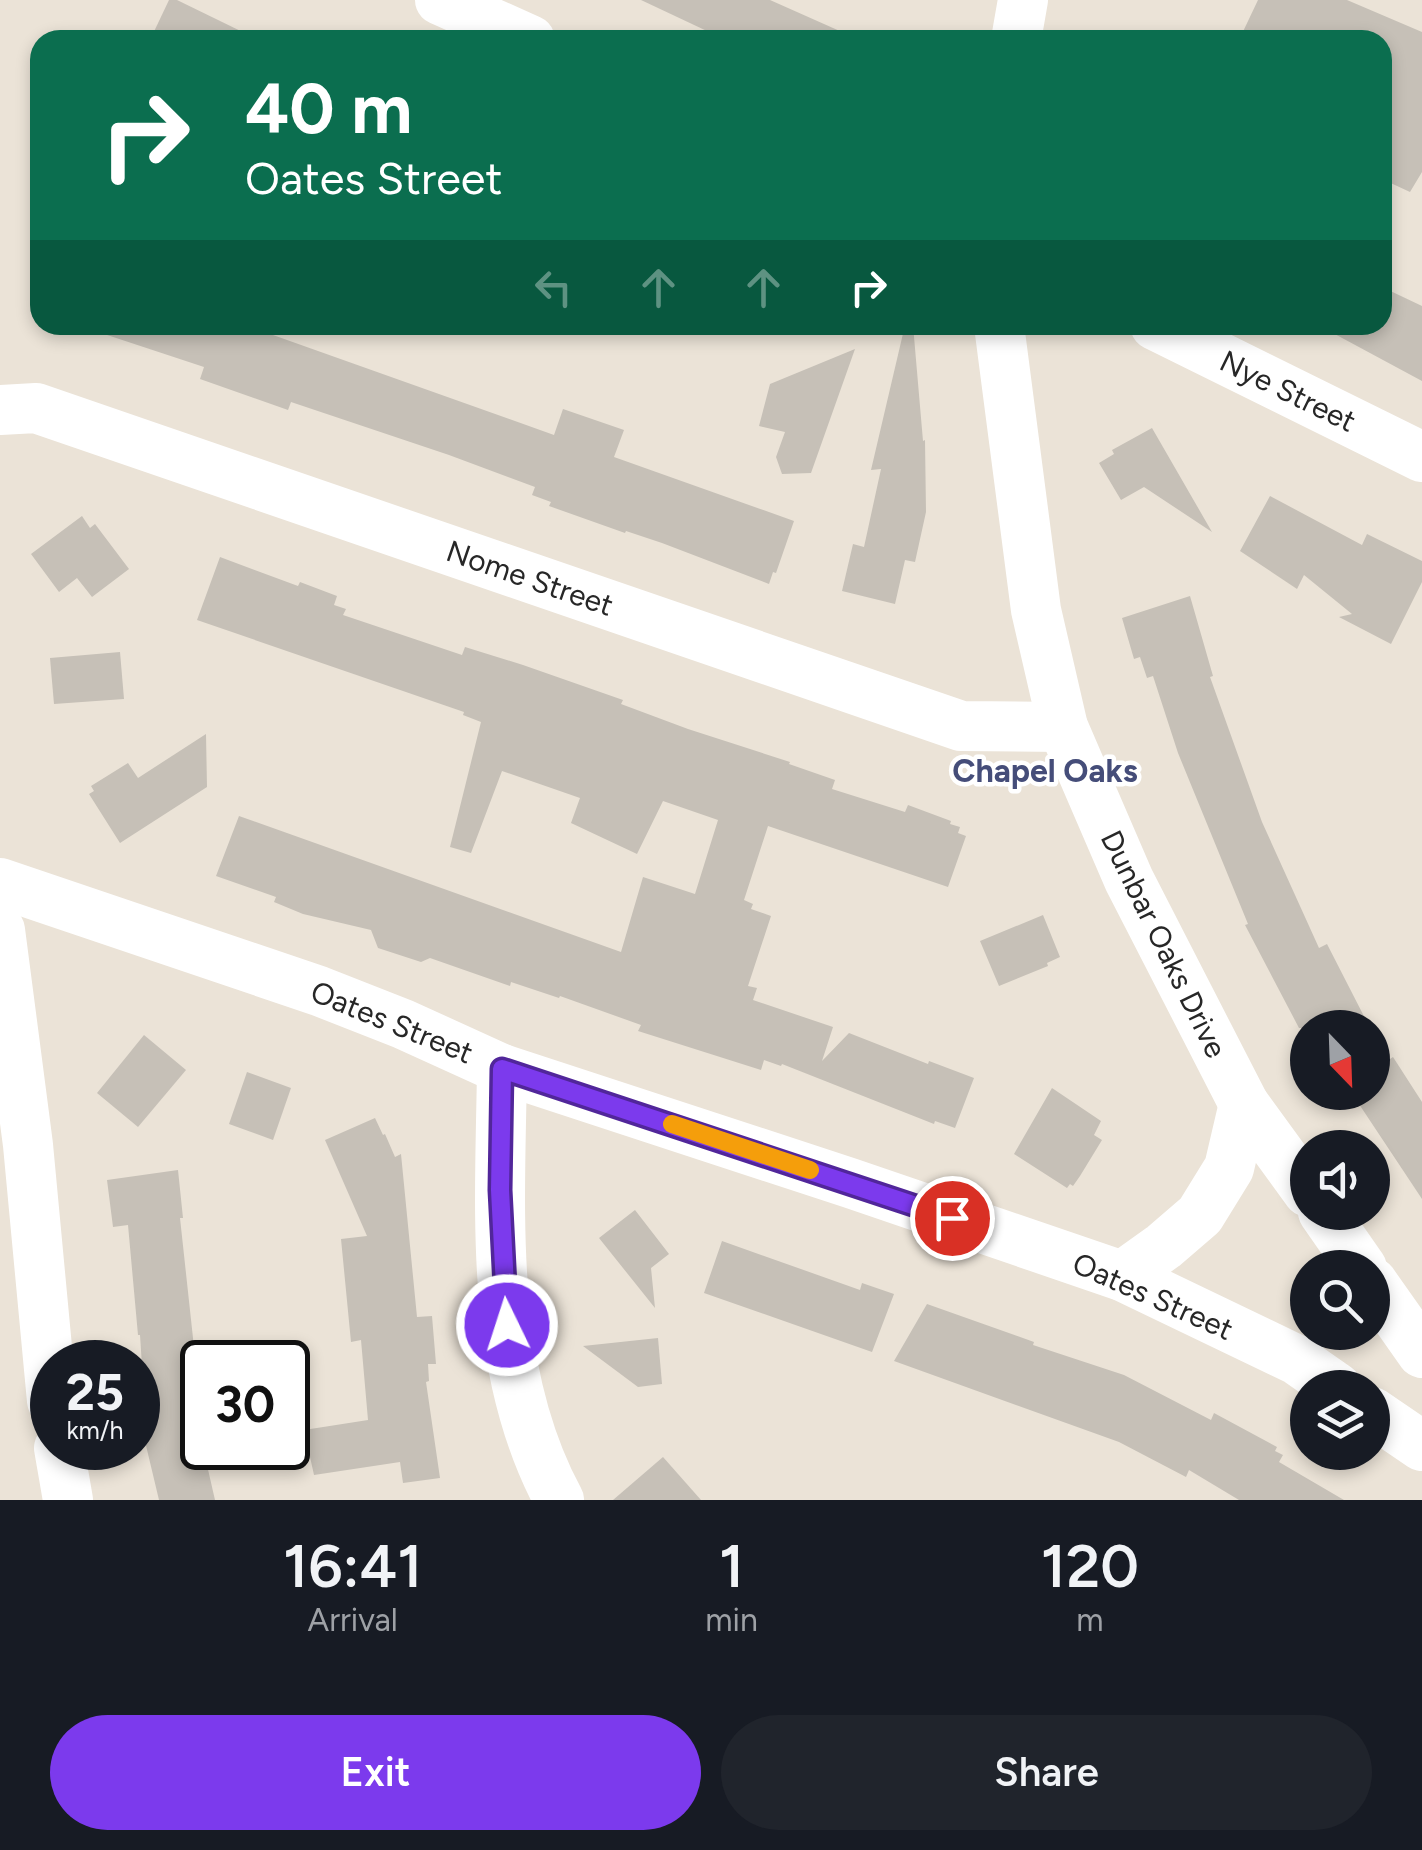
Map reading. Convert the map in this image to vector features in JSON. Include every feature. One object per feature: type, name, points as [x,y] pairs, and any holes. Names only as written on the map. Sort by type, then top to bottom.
[{"type":"street","points":[[440,0],[508,30]]},
{"type":"street","points":[[1018,30],[1022,0]]},
{"type":"street","name":"Dunbar Oaks Drive","points":[[1000,335],[1036,610],[1063,727],[1128,880],[1244,1104],[1290,1167]]},
{"type":"street","name":"Nye Street","points":[[1174,335],[1422,457]]},
{"type":"street","name":"Nome Street","points":[[0,410],[36,408],[961,726],[1063,727]]},
{"type":"street","name":"Oates Street","points":[[0,884],[319,991],[502,1069],[1122,1276],[1311,1370]]},
{"type":"street","points":[[0,930],[14,1146],[43,1340]]},
{"type":"street","points":[[502,1069],[500,1190],[510,1356],[530,1431],[559,1500]]},
{"type":"street","points":[[1122,1276],[1200,1215],[1229,1168],[1244,1104]]},
{"type":"street","points":[[1390,1308],[1422,1353]]},
{"type":"street","points":[[1390,1424],[1422,1446]]},
{"type":"street","points":[[63,1470],[68,1500]]},
{"type":"building","points":[[169,0],[177,0],[238,30],[155,30]]},
{"type":"building","points":[[641,0],[770,0],[838,30],[705,30]]},
{"type":"building","points":[[1258,0],[1347,0],[1422,32],[1422,172],[1410,192],[1392,184],[1392,30],[1244,30]]},
{"type":"building","points":[[1392,292],[1422,306],[1422,381],[1337,335],[1392,335]]},
{"type":"building","points":[[107,335],[273,335],[554,435],[563,409],[624,430],[614,457],[794,521],[769,584],[549,506],[551,502],[532,495],[535,487],[449,455],[291,402],[288,410],[200,379],[204,367]]},
{"type":"building","points":[[903,335],[914,335],[925,440],[926,512],[915,562],[905,560],[895,604],[842,591],[853,544],[864,547],[881,469],[871,470]]},
{"type":"building","points":[[855,349],[811,473],[782,474],[776,457],[785,432],[759,426],[770,384]]},
{"type":"building","points":[[1152,428],[1212,532],[1144,487],[1121,500],[1099,463],[1114,454],[1112,450]]},
{"type":"building","points":[[1270,496],[1362,545],[1367,534],[1422,561],[1422,582],[1391,644],[1339,617],[1352,614],[1304,575],[1297,589],[1240,551]]},
{"type":"building","points":[[82,516],[90,528],[95,524],[129,569],[92,597],[77,578],[59,592],[31,554]]},
{"type":"building","points":[[220,557],[337,596],[334,605],[346,609],[343,615],[462,655],[465,647],[523,665],[835,780],[832,789],[905,812],[908,805],[960,827],[958,833],[966,836],[948,887],[768,826],[744,900],[753,904],[751,909],[771,916],[748,986],[757,988],[753,1000],[833,1027],[822,1061],[849,1033],[974,1078],[955,1128],[935,1121],[934,1124],[782,1064],[764,1060],[761,1070],[638,1031],[641,1025],[560,996],[511,982],[510,986],[430,958],[421,962],[378,948],[371,930],[303,914],[274,902],[276,897],[216,876],[239,816],[621,952],[643,877],[695,894],[718,820],[663,801],[637,854],[571,823],[580,798],[502,771],[471,853],[450,847],[481,722],[463,715],[464,712],[197,620]]},
{"type":"building","points":[[1190,596],[1213,676],[1210,677],[1262,822],[1319,948],[1327,944],[1361,1010],[1290,1011],[1245,925],[1248,924],[1178,753],[1153,676],[1147,678],[1140,657],[1134,659],[1122,618]]},
{"type":"building","points":[[120,652],[124,699],[54,704],[50,658]]},
{"type":"building","points":[[206,734],[207,787],[120,843],[89,794],[94,791],[91,786],[128,763],[138,778]]},
{"type":"building","points":[[1043,915],[1060,957],[999,986],[980,941]]},
{"type":"building","points":[[144,1035],[186,1070],[138,1127],[97,1093]]},
{"type":"building","points":[[1393,1057],[1422,1102],[1422,1199],[1390,1151],[1390,1130],[1376,1130],[1363,1110],[1390,1110]]},
{"type":"building","points":[[247,1072],[291,1088],[273,1140],[229,1124]]},
{"type":"building","points":[[1052,1088],[1101,1121],[1094,1135],[1102,1140],[1073,1186],[1067,1188],[1014,1154]]},
{"type":"building","points":[[375,1118],[395,1157],[401,1154],[417,1317],[432,1316],[436,1364],[428,1364],[426,1382],[440,1478],[403,1483],[400,1462],[314,1475],[310,1429],[368,1420],[361,1340],[351,1342],[341,1239],[367,1236],[325,1140]]},
{"type":"building","points":[[178,1170],[193,1340],[180,1340],[180,1470],[208,1470],[215,1500],[159,1500],[152,1470],[160,1470],[160,1340],[140,1340],[138,1335],[128,1225],[113,1227],[107,1180]]},
{"type":"building","points":[[635,1210],[669,1254],[651,1268],[655,1308],[599,1238]]},
{"type":"building","points":[[722,1241],[860,1290],[862,1283],[894,1294],[872,1352],[704,1293]]},
{"type":"building","points":[[927,1304],[1124,1375],[1211,1420],[1214,1413],[1277,1447],[1275,1451],[1283,1455],[1279,1462],[1344,1500],[1239,1500],[1189,1470],[1186,1477],[1119,1442],[894,1361]]},
{"type":"building","points":[[658,1338],[662,1384],[638,1387],[583,1346]]},
{"type":"building","points":[[663,1457],[701,1500],[613,1500]]},
{"type":"slow traffic","points":[[672,1124],[810,1170]]},
{"type":"district","name":"Chapel Oaks","points":[[1045,771]]},
{"type":"route","points":[[507,1325],[500,1190],[502,1069],[952,1218]]}]
